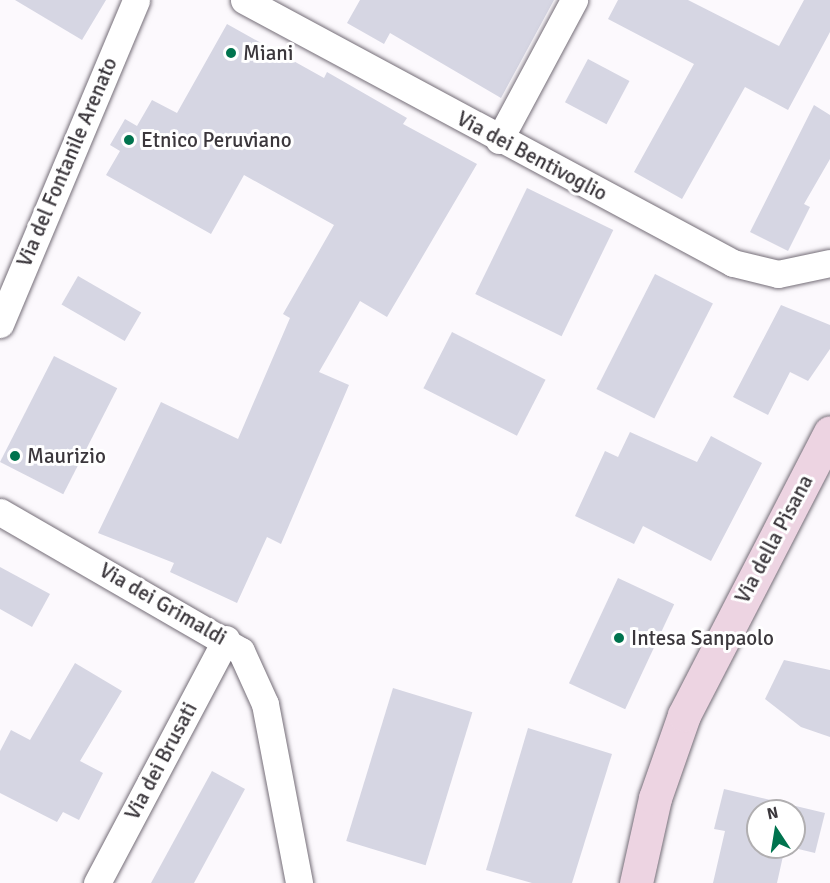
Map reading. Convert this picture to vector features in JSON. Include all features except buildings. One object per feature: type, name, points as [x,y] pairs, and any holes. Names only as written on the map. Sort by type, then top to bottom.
[{"type":"main road","name":"Via della Pisana","points":[[636,883],[656,798],[684,715],[830,432]]},
{"type":"street","name":"Via del Fontanile Arenato","points":[[0,324],[136,0]]},
{"type":"street","name":"Via dei Bentivoglio","points":[[244,0],[499,140],[744,267],[778,274],[830,263]]},
{"type":"street","points":[[499,140],[574,0]]},
{"type":"street","name":"Via dei Grimaldi","points":[[0,512],[226,639],[249,662],[266,704],[299,883]]},
{"type":"street","name":"Via dei Brusati","points":[[97,883],[226,639]]},
{"type":"place","name":"Miani","points":[[231,53]]},
{"type":"place","name":"Etnico Peruviano","points":[[129,140]]},
{"type":"place","name":"Maurizio","points":[[15,456]]},
{"type":"place","name":"Intesa Sanpaolo","points":[[619,638]]}]
